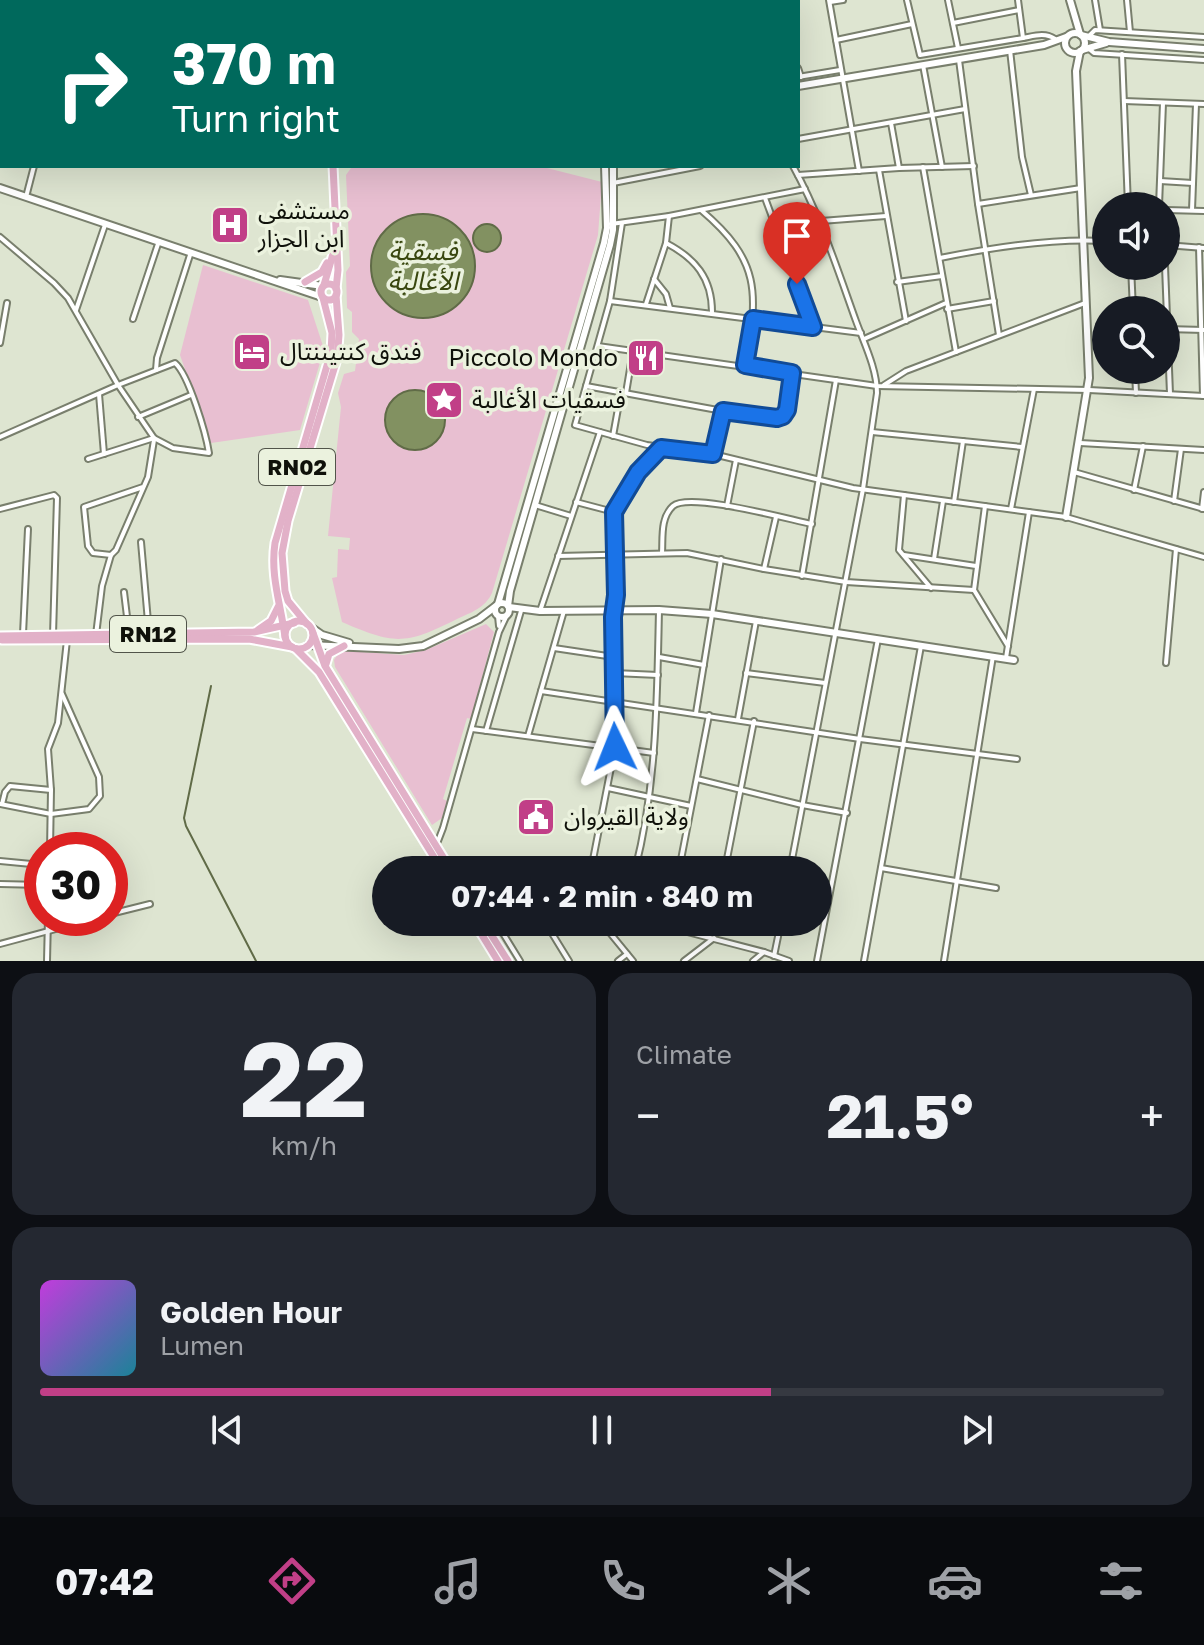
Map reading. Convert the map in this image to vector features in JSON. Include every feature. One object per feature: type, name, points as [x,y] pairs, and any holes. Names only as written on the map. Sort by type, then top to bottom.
[{"type":"main road","points":[[333,168],[338,270],[336,292],[330,300],[322,297],[335,245]]},
{"type":"main road","points":[[305,282],[322,272],[331,258]]},
{"type":"main road","points":[[324,286],[333,285],[336,292]]},
{"type":"main road","name":"RN02","points":[[309,628],[288,601],[282,553],[288,521],[337,359],[336,292]]},
{"type":"main road","name":"RN02","points":[[285,637],[274,580],[275,543],[331,352],[332,333],[322,297]]},
{"type":"main road","points":[[254,632],[271,621],[279,605]]},
{"type":"main road","points":[[294,623],[287,628],[285,637],[319,672],[440,856]]},
{"type":"main road","name":"RN12","points":[[149,637],[254,632],[294,623],[309,628]]},
{"type":"main road","points":[[309,628],[312,645],[436,856]]},
{"type":"main road","name":"RN12","points":[[0,638],[23,635],[130,637]]},
{"type":"main road","name":"RN12","points":[[0,638],[249,639],[294,648],[312,645]]},
{"type":"main road","points":[[325,666],[329,654],[344,646]]},
{"type":"main road","points":[[483,936],[498,961]]},
{"type":"main road","points":[[492,936],[508,961]]},
{"type":"street","points":[[843,0],[829,1],[859,171]]},
{"type":"street","points":[[907,0],[920,55],[1050,35],[1057,41]]},
{"type":"street","points":[[948,0],[958,48]]},
{"type":"street","points":[[1018,0],[1023,38]]},
{"type":"street","points":[[1070,0],[1085,41],[1076,71]]},
{"type":"street","points":[[1095,0],[1100,30]]},
{"type":"street","points":[[1127,0],[1130,32]]},
{"type":"street","points":[[953,23],[1019,10]]},
{"type":"street","points":[[1066,517],[1089,390],[1076,71],[1064,43],[1072,12]]},
{"type":"street","points":[[836,40],[912,24]]},
{"type":"street","points":[[1083,35],[1100,30],[1204,37]]},
{"type":"street","points":[[800,86],[1044,45],[1072,33],[1109,42],[1204,49]]},
{"type":"street","points":[[1044,45],[1068,51],[1109,42]]},
{"type":"street","points":[[1010,50],[1022,157],[1031,195]]},
{"type":"street","points":[[1083,50],[1204,60]]},
{"type":"street","points":[[1122,54],[1127,192]]},
{"type":"street","points":[[959,60],[999,335]]},
{"type":"street","points":[[923,65],[942,167]]},
{"type":"street","points":[[800,77],[840,70]]},
{"type":"street","points":[[1124,101],[1204,104]]},
{"type":"street","points":[[1160,192],[1163,103]]},
{"type":"street","points":[[1192,210],[1196,104]]},
{"type":"street","points":[[800,139],[965,109]]},
{"type":"street","points":[[891,123],[899,168]]},
{"type":"street","points":[[798,175],[974,166]]},
{"type":"street","points":[[923,167],[956,352]]},
{"type":"street","points":[[26,197],[33,168]]},
{"type":"street","points":[[432,846],[446,820],[610,245],[614,224],[605,168]]},
{"type":"street","points":[[613,168],[610,301],[575,425],[661,448],[713,454],[820,481],[1066,517],[1204,557]]},
{"type":"street","points":[[613,183],[690,168]]},
{"type":"street","points":[[793,856],[863,489],[877,386],[821,221],[794,168]]},
{"type":"street","points":[[879,170],[906,321]]},
{"type":"street","points":[[1160,181],[1193,183]]},
{"type":"street","points":[[0,188],[322,297]]},
{"type":"street","points":[[978,204],[1081,188]]},
{"type":"street","points":[[614,224],[805,189]]},
{"type":"street","points":[[765,198],[813,327]]},
{"type":"street","points":[[701,210],[725,233],[744,260],[754,298],[745,365]]},
{"type":"street","points":[[1180,210],[1204,211]]},
{"type":"street","points":[[646,304],[666,243],[669,216]]},
{"type":"street","points":[[821,221],[886,216]]},
{"type":"street","points":[[76,310],[105,223]]},
{"type":"street","points":[[499,632],[497,605],[604,243],[614,224]]},
{"type":"street","points":[[0,237],[54,283],[76,310],[118,385],[154,438],[173,448],[209,453],[191,395],[178,365],[172,363],[118,385],[0,437]]},
{"type":"street","points":[[940,258],[986,250],[1092,240]]},
{"type":"street","points":[[133,319],[159,241]]},
{"type":"street","points":[[666,243],[688,255],[702,271],[710,290],[712,314]]},
{"type":"street","points":[[598,346],[877,386],[1089,390],[1204,396],[1201,248],[1180,246]]},
{"type":"street","points":[[156,370],[157,358],[191,252]]},
{"type":"street","points":[[897,282],[942,276]]},
{"type":"street","points":[[273,279],[324,286]]},
{"type":"street","points":[[654,279],[666,294],[670,308]]},
{"type":"street","points":[[610,301],[862,336],[947,306],[994,301]]},
{"type":"street","points":[[0,343],[7,303]]},
{"type":"street","points":[[884,386],[906,371],[1085,303]]},
{"type":"street","points":[[1180,329],[1202,330]]},
{"type":"street","points":[[613,436],[633,351]]},
{"type":"street","points":[[586,386],[723,411],[780,417],[787,410],[792,373]]},
{"type":"street","points":[[802,576],[836,380]]},
{"type":"street","points":[[1136,384],[1136,393]]},
{"type":"street","points":[[1170,384],[1170,394]]},
{"type":"street","points":[[1011,509],[1034,389]]},
{"type":"street","points":[[99,394],[104,454]]},
{"type":"street","points":[[138,417],[191,395]]},
{"type":"street","points":[[713,454],[723,411]]},
{"type":"street","points":[[540,611],[600,432]]},
{"type":"street","points":[[872,432],[1022,447]]},
{"type":"street","points":[[88,459],[154,438]]},
{"type":"street","points":[[96,635],[102,586],[111,555],[116,550],[151,467],[154,438]]},
{"type":"street","points":[[954,502],[963,441]]},
{"type":"street","points":[[1080,443],[1204,450]]},
{"type":"street","points":[[1134,490],[1143,446]]},
{"type":"street","points":[[594,856],[615,747],[614,512],[638,472],[661,448]]},
{"type":"street","points":[[1174,501],[1181,449]]},
{"type":"street","points":[[727,506],[736,460]]},
{"type":"street","points":[[1074,472],[1203,509],[1204,492]]},
{"type":"street","points":[[111,555],[95,554],[89,549],[84,507],[143,487]]},
{"type":"street","points":[[0,509],[54,495],[57,498],[53,635]]},
{"type":"street","points":[[904,495],[898,544],[902,554],[931,588]]},
{"type":"street","points":[[662,553],[664,521],[677,503],[692,500],[812,524]]},
{"type":"street","points":[[934,559],[943,501]]},
{"type":"street","points":[[576,502],[614,512]]},
{"type":"street","points":[[535,505],[571,516]]},
{"type":"street","points":[[985,506],[974,590],[1008,646]]},
{"type":"street","points":[[1006,658],[1029,512]]},
{"type":"street","points":[[764,569],[776,517]]},
{"type":"street","points":[[23,635],[28,529]]},
{"type":"street","points":[[141,542],[149,637]]},
{"type":"street","points":[[1166,663],[1176,549]]},
{"type":"street","points":[[558,556],[687,553],[846,582],[974,590]]},
{"type":"street","points":[[902,554],[976,566]]},
{"type":"street","points":[[696,713],[721,559]]},
{"type":"street","points":[[124,592],[130,637]]},
{"type":"street","points":[[312,645],[399,649],[423,646],[479,619],[497,605],[504,603],[508,610]]},
{"type":"street","points":[[479,619],[498,616],[508,610],[659,610],[712,614],[1014,660]]},
{"type":"street","points":[[486,731],[520,610]]},
{"type":"street","points":[[638,856],[650,798],[654,753],[659,610]]},
{"type":"street","points":[[528,736],[564,611]]},
{"type":"street","points":[[738,719],[756,621]]},
{"type":"street","points":[[309,628],[360,646]]},
{"type":"street","points":[[817,961],[878,639]]},
{"type":"street","points":[[50,832],[48,749],[57,729],[67,640]]},
{"type":"street","points":[[864,961],[921,646]]},
{"type":"street","points":[[554,648],[614,657]]},
{"type":"street","points":[[944,961],[993,656]]},
{"type":"street","points":[[658,657],[704,665]]},
{"type":"street","points":[[614,673],[658,675]]},
{"type":"street","points":[[746,673],[825,683]]},
{"type":"street","points":[[541,691],[860,739],[1017,759]]},
{"type":"street","points":[[51,790],[10,786],[1,804],[51,814],[89,809],[100,796],[99,777],[62,694]]},
{"type":"street","points":[[682,856],[709,715]]},
{"type":"street","points":[[728,856],[754,721]]},
{"type":"street","points":[[472,729],[654,753]]},
{"type":"street","points":[[697,779],[847,813]]},
{"type":"street","points":[[607,788],[691,806]]},
{"type":"street","points":[[0,861],[24,863]]},
{"type":"street","points":[[881,868],[996,888]]},
{"type":"street","points":[[0,884],[24,885]]},
{"type":"street","points":[[128,910],[150,904]]},
{"type":"street","points":[[0,944],[31,936]]},
{"type":"street","points":[[47,936],[47,961]]},
{"type":"street","points":[[505,936],[520,961]]},
{"type":"street","points":[[554,936],[569,961]]},
{"type":"street","points":[[612,936],[633,961]]},
{"type":"street","points":[[707,936],[789,961]]},
{"type":"street","points":[[774,956],[778,936]]},
{"type":"street","points":[[684,961],[714,938]]},
{"type":"street","points":[[753,961],[764,952]]},
{"type":"street","points":[[618,961],[627,954]]},
{"type":"shaded area","name":"فسقيات الأغالبة","points":[[351,168],[547,168],[602,182],[598,235],[492,593],[473,612],[425,634],[400,639],[375,635],[342,622],[332,578],[337,577],[338,549],[349,550],[350,538],[328,536],[341,407],[338,393],[344,374],[355,371],[359,339],[352,332],[352,312],[347,308],[346,272],[350,266],[346,175]]},
{"type":"shaded area","name":"فندق كنتيننتال","points":[[203,265],[308,300],[324,349],[300,430],[211,443],[180,355]]},
{"type":"shaded area","points":[[486,624],[494,632],[471,719],[467,718],[443,799],[447,801],[442,818],[432,825],[335,667],[334,660],[338,654],[347,651],[404,655],[426,650]]},
{"type":"water","name":"فسقية الأغالبة","points":[[423,214],[443,218],[460,229],[471,246],[475,266],[471,286],[460,303],[443,314],[423,318],[403,314],[386,303],[375,286],[371,266],[375,246],[386,229],[403,218]]},
{"type":"water","name":"فسقية الأغالبة","points":[[487,224],[497,228],[501,238],[497,248],[487,252],[477,248],[473,238],[477,228]]},
{"type":"water","points":[[415,390],[426,392],[436,399],[443,409],[443,431],[436,441],[426,448],[415,450],[404,448],[394,441],[387,431],[385,420],[387,409],[394,399],[404,392]]},
{"type":"waterway","points":[[211,686],[184,818],[256,961]]},
{"type":"place","name":"مستشفى ابن الجزار","points":[[230,225]]},
{"type":"place","name":"فندق كنتيننتال","points":[[252,352]]},
{"type":"place","name":"Piccolo Mondo","points":[[646,358]]},
{"type":"place","name":"فسقيات الأغالبة","points":[[444,400]]},
{"type":"place","name":"ولاية القيروان","points":[[536,817]]},
{"type":"route","points":[[615,747],[614,512],[638,472],[661,448],[713,454],[723,411],[777,418],[783,416],[787,410],[792,373],[745,365],[753,319],[813,327],[797,284]]}]
